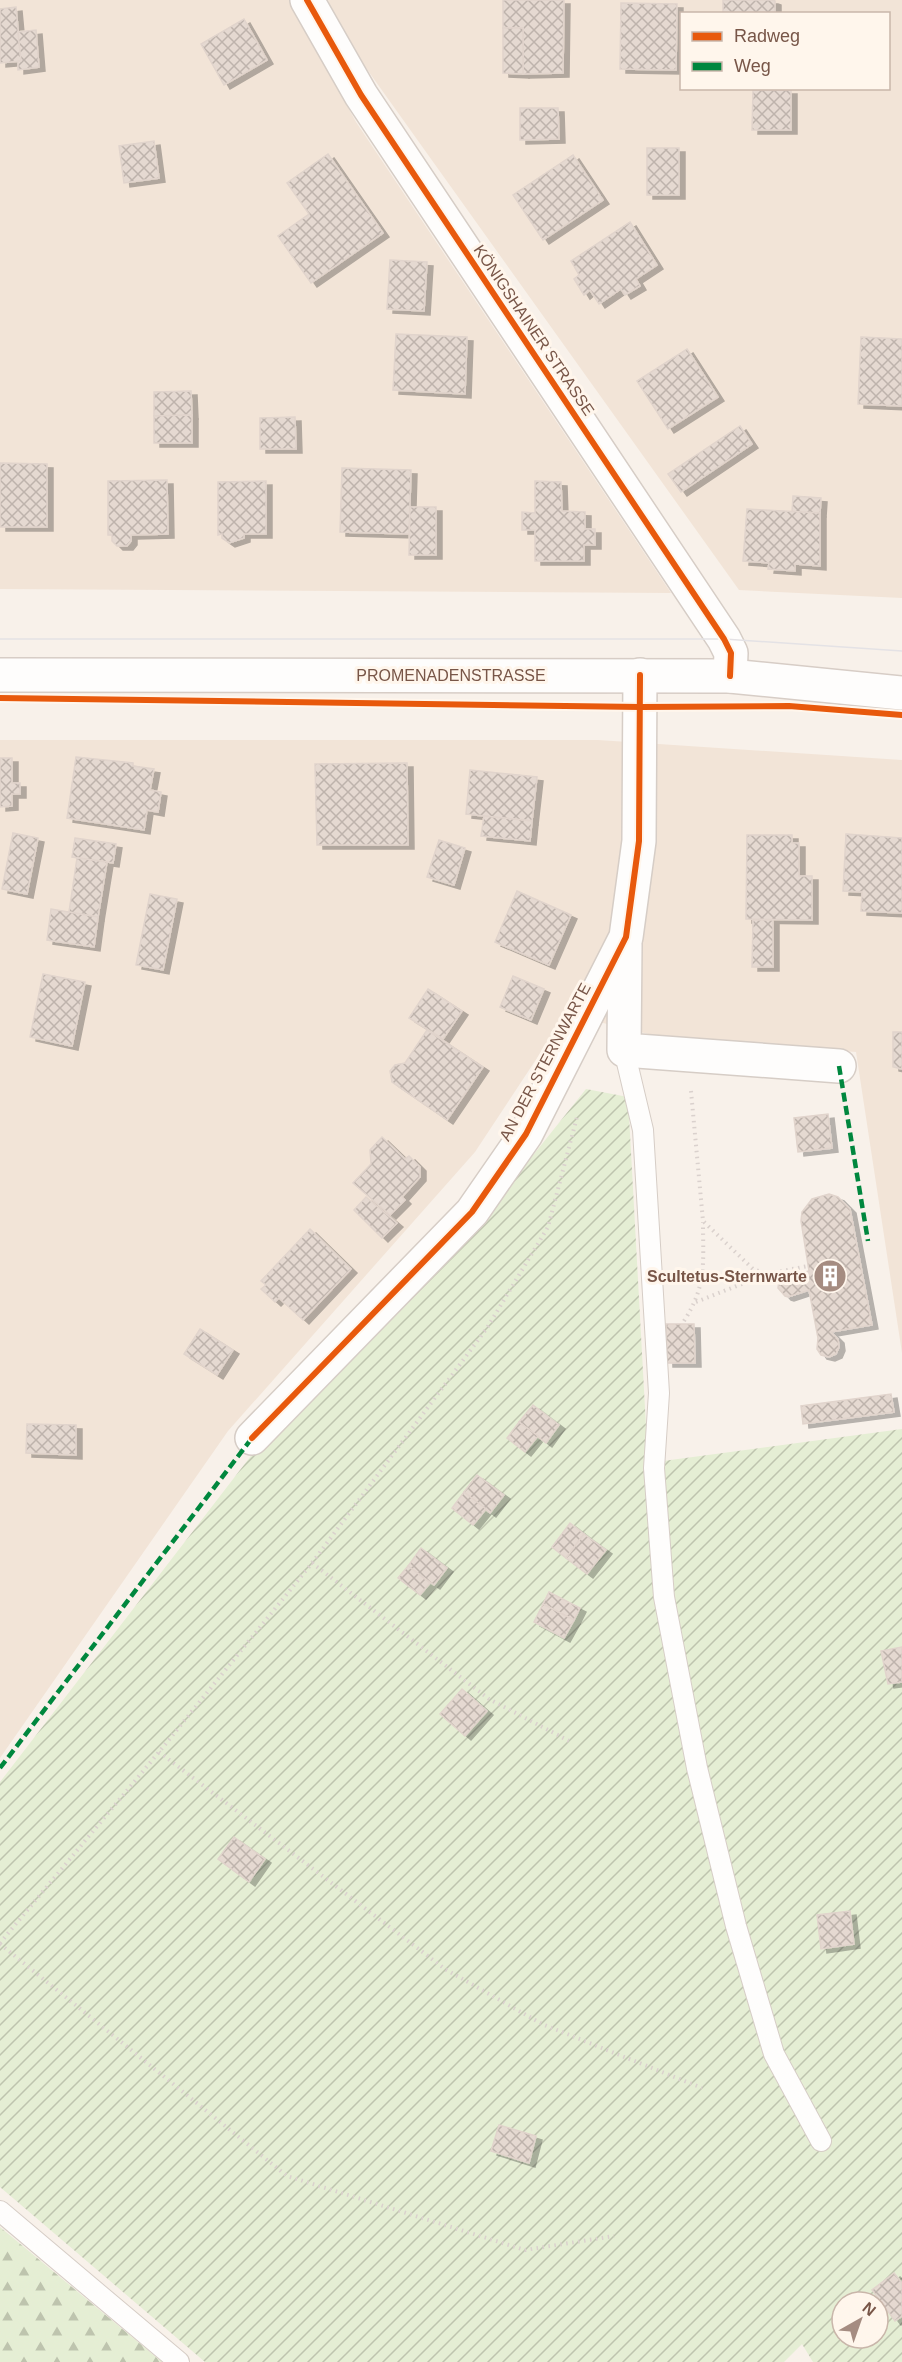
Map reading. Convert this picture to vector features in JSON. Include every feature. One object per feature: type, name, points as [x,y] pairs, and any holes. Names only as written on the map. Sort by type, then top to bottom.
[{"type":"street","name":"KÖNIGSHAINER STRASSE","points":[[307,0],[361,95],[724,639],[731,653],[730,676]]},
{"type":"street","name":"PROMENADENSTRASSE","points":[[0,675],[730,676],[902,693]]},
{"type":"street","name":"AN DER STERNWARTE","points":[[624,1050],[626,937],[639,841],[640,675]]},
{"type":"street","name":"AN DER STERNWARTE","points":[[252,1438],[472,1212],[526,1134],[626,937]]},
{"type":"street","points":[[624,1050],[839,1066]]},
{"type":"lane","points":[[624,1050],[643,1130],[659,1393],[654,1468],[664,1597],[697,1768],[739,1936],[774,2054],[821,2141]]},
{"type":"lane","points":[[0,2211],[179,2362]]},
{"type":"path","points":[[682,1324],[696,1302],[702,1282],[703,1221],[688,1056]]},
{"type":"path","points":[[578,1115],[548,1227],[487,1328],[312,1563],[0,1944],[287,2176],[525,2250],[614,2236]]},
{"type":"path","points":[[703,1221],[753,1269],[767,1274]]},
{"type":"path","points":[[696,1302],[767,1274],[808,1266]]},
{"type":"path","points":[[312,1563],[489,1699],[573,1743]]},
{"type":"path","points":[[159,1752],[446,1969],[542,2024],[702,2088]]},
{"type":"shaded area","points":[[0,0],[289,0],[356,122],[671,593],[0,589]]},
{"type":"shaded area","points":[[328,0],[902,0],[902,598],[739,590],[336,26]]},
{"type":"shaded area","points":[[0,740],[598,740],[902,760],[902,1353],[856,1052],[669,1039],[566,1014],[475,1152],[228,1431],[0,1758]]},
{"type":"green space","points":[[586,1089],[628,1097],[648,1463],[902,1429],[902,2362],[813,2362],[802,2344],[784,2362],[205,2362],[0,2187],[0,1782],[257,1448],[506,1189]]},
{"type":"green space","points":[[0,2227],[162,2362],[0,2362]]},
{"type":"building","points":[[503,0],[564,0],[563,73],[523,74],[523,28],[503,28]]},
{"type":"building","points":[[723,0],[775,1],[775,12],[723,12]]},
{"type":"building","points":[[621,3],[677,4],[676,70],[620,69]]},
{"type":"building","points":[[16,7],[21,61],[0,63],[0,9]]},
{"type":"building","points":[[244,19],[267,60],[224,85],[201,44]]},
{"type":"building","points":[[503,28],[523,28],[523,74],[503,73]]},
{"type":"building","points":[[36,30],[39,67],[18,70],[18,61],[21,61],[18,32]]},
{"type":"building","points":[[753,90],[791,90],[791,130],[752,130]]},
{"type":"building","points":[[520,108],[558,108],[559,139],[520,140]]},
{"type":"building","points":[[154,141],[159,178],[124,183],[119,146]]},
{"type":"building","points":[[647,148],[679,148],[679,195],[647,195]]},
{"type":"building","points":[[328,154],[383,233],[311,283],[278,236],[309,214],[287,183]]},
{"type":"building","points":[[573,155],[603,200],[543,240],[513,195]]},
{"type":"building","points":[[630,222],[657,265],[636,279],[640,286],[625,295],[621,289],[599,304],[590,290],[584,295],[574,279],[579,275],[571,261]]},
{"type":"building","points":[[390,260],[427,262],[424,311],[387,309]]},
{"type":"building","points":[[396,334],[467,337],[465,394],[393,390]]},
{"type":"building","points":[[861,337],[902,339],[902,406],[858,404]]},
{"type":"building","points":[[687,349],[718,397],[668,429],[637,381]]},
{"type":"building","points":[[191,391],[192,415],[154,416],[154,392]]},
{"type":"building","points":[[192,415],[192,443],[154,443],[154,416]]},
{"type":"building","points":[[295,417],[296,449],[260,449],[260,418]]},
{"type":"building","points":[[740,426],[752,444],[681,492],[668,474]]},
{"type":"building","points":[[0,463],[47,464],[47,527],[0,527]]},
{"type":"building","points":[[342,468],[411,470],[409,534],[340,532]]},
{"type":"building","points":[[167,480],[168,534],[131,535],[131,541],[127,546],[117,546],[112,541],[112,535],[108,535],[108,481]]},
{"type":"building","points":[[266,481],[266,534],[244,534],[244,538],[229,543],[222,538],[222,534],[218,535],[218,482]]},
{"type":"building","points":[[535,481],[561,482],[562,511],[585,512],[585,529],[595,529],[595,545],[584,545],[584,561],[535,561],[535,530],[522,530],[522,512],[535,513]]},
{"type":"building","points":[[793,496],[821,498],[820,513],[792,512]]},
{"type":"building","points":[[410,507],[436,507],[436,555],[409,555]]},
{"type":"building","points":[[747,509],[820,513],[820,566],[795,564],[795,571],[768,569],[769,563],[743,561]]},
{"type":"building","points":[[76,757],[133,763],[133,766],[154,769],[150,790],[161,792],[158,812],[147,810],[144,830],[67,818]]},
{"type":"building","points":[[0,758],[12,758],[12,783],[20,783],[20,794],[12,794],[12,806],[0,807]]},
{"type":"building","points":[[407,763],[408,845],[317,845],[315,764]]},
{"type":"building","points":[[470,770],[537,777],[532,821],[466,814]]},
{"type":"building","points":[[484,816],[532,821],[530,841],[481,836]]},
{"type":"building","points":[[13,833],[38,838],[27,894],[2,889]]},
{"type":"building","points":[[846,834],[902,838],[902,913],[861,911],[862,892],[843,891]]},
{"type":"building","points":[[747,835],[792,835],[792,843],[799,843],[799,876],[812,876],[812,920],[746,919]]},
{"type":"building","points":[[75,838],[116,844],[113,863],[72,857]]},
{"type":"building","points":[[439,840],[465,848],[454,885],[427,877]]},
{"type":"building","points":[[77,858],[107,862],[98,917],[69,912]]},
{"type":"building","points":[[517,891],[571,915],[549,965],[495,942]]},
{"type":"building","points":[[150,894],[177,899],[163,970],[136,965]]},
{"type":"building","points":[[51,909],[98,917],[94,947],[47,940]]},
{"type":"building","points":[[753,920],[773,920],[773,967],[752,967]]},
{"type":"building","points":[[43,974],[85,982],[72,1046],[30,1037]]},
{"type":"building","points":[[513,976],[544,989],[531,1020],[500,1007]]},
{"type":"building","points":[[428,989],[462,1011],[443,1039],[409,1018]]},
{"type":"building","points":[[427,1030],[483,1067],[447,1120],[392,1082],[390,1071],[395,1065],[405,1063]]},
{"type":"building","points":[[893,1032],[902,1032],[902,1069],[893,1067]]},
{"type":"building","points":[[828,1114],[832,1148],[798,1152],[794,1118]]},
{"type":"building","points":[[382,1137],[405,1159],[409,1156],[420,1167],[420,1177],[402,1197],[405,1200],[390,1215],[353,1183],[371,1164],[370,1150]]},
{"type":"building","name":"Scultetus-Sternwarte","points":[[829,1194],[838,1197],[850,1209],[872,1325],[831,1332],[838,1339],[839,1347],[836,1354],[829,1357],[821,1355],[817,1349],[818,1338],[809,1290],[788,1297],[778,1288],[779,1281],[784,1276],[805,1274],[809,1271],[801,1221],[802,1212],[812,1199]]},
{"type":"building","points":[[366,1197],[397,1223],[382,1238],[354,1210]]},
{"type":"building","points":[[310,1229],[351,1269],[303,1320],[279,1298],[275,1302],[261,1289],[266,1285],[261,1281]]},
{"type":"building","points":[[666,1324],[694,1324],[695,1363],[667,1363]]},
{"type":"building","points":[[200,1329],[233,1350],[217,1375],[184,1354]]},
{"type":"building","points":[[891,1394],[894,1412],[803,1424],[801,1406]]},
{"type":"building","points":[[533,1405],[559,1425],[546,1443],[519,1422]]},
{"type":"building","points":[[519,1422],[538,1436],[525,1452],[507,1438]]},
{"type":"building","points":[[27,1424],[76,1425],[76,1455],[26,1453]]},
{"type":"building","points":[[477,1475],[504,1495],[490,1513],[464,1492]]},
{"type":"building","points":[[464,1492],[486,1509],[473,1525],[452,1508]]},
{"type":"building","points":[[570,1523],[584,1534],[566,1558],[552,1547]]},
{"type":"building","points":[[584,1534],[606,1550],[587,1574],[566,1558]]},
{"type":"building","points":[[421,1548],[447,1568],[434,1585],[408,1566]]},
{"type":"building","points":[[408,1566],[430,1583],[420,1595],[398,1578]]},
{"type":"building","points":[[549,1592],[580,1608],[574,1620],[543,1604]]},
{"type":"building","points":[[543,1604],[574,1620],[564,1638],[534,1622]]},
{"type":"building","points":[[902,1647],[902,1682],[888,1684],[881,1651]]},
{"type":"building","points":[[462,1689],[487,1711],[465,1736],[440,1714]]},
{"type":"building","points":[[234,1837],[265,1859],[249,1882],[218,1859]]},
{"type":"building","points":[[850,1911],[854,1944],[821,1949],[817,1915]]},
{"type":"building","points":[[499,2125],[536,2136],[529,2163],[491,2151]]},
{"type":"building","points":[[894,2273],[902,2283],[902,2316],[895,2321],[890,2314],[890,2290],[872,2290]]},
{"type":"tram line","points":[[0,639],[724,639],[902,651]]},
{"type":"marked path","points":[[839,1066],[868,1241]]},
{"type":"marked path","points":[[0,1768],[252,1438]]},
{"type":"cycle path","points":[[307,0],[361,95],[724,639],[731,653],[730,676]]},
{"type":"cycle path","points":[[252,1438],[472,1212],[526,1134],[626,937],[639,841],[640,675]]},
{"type":"cycle path","points":[[0,698],[641,707],[789,706],[902,715]]},
{"type":"place","name":"Scultetus-Sternwarte","points":[[830,1276]]}]
